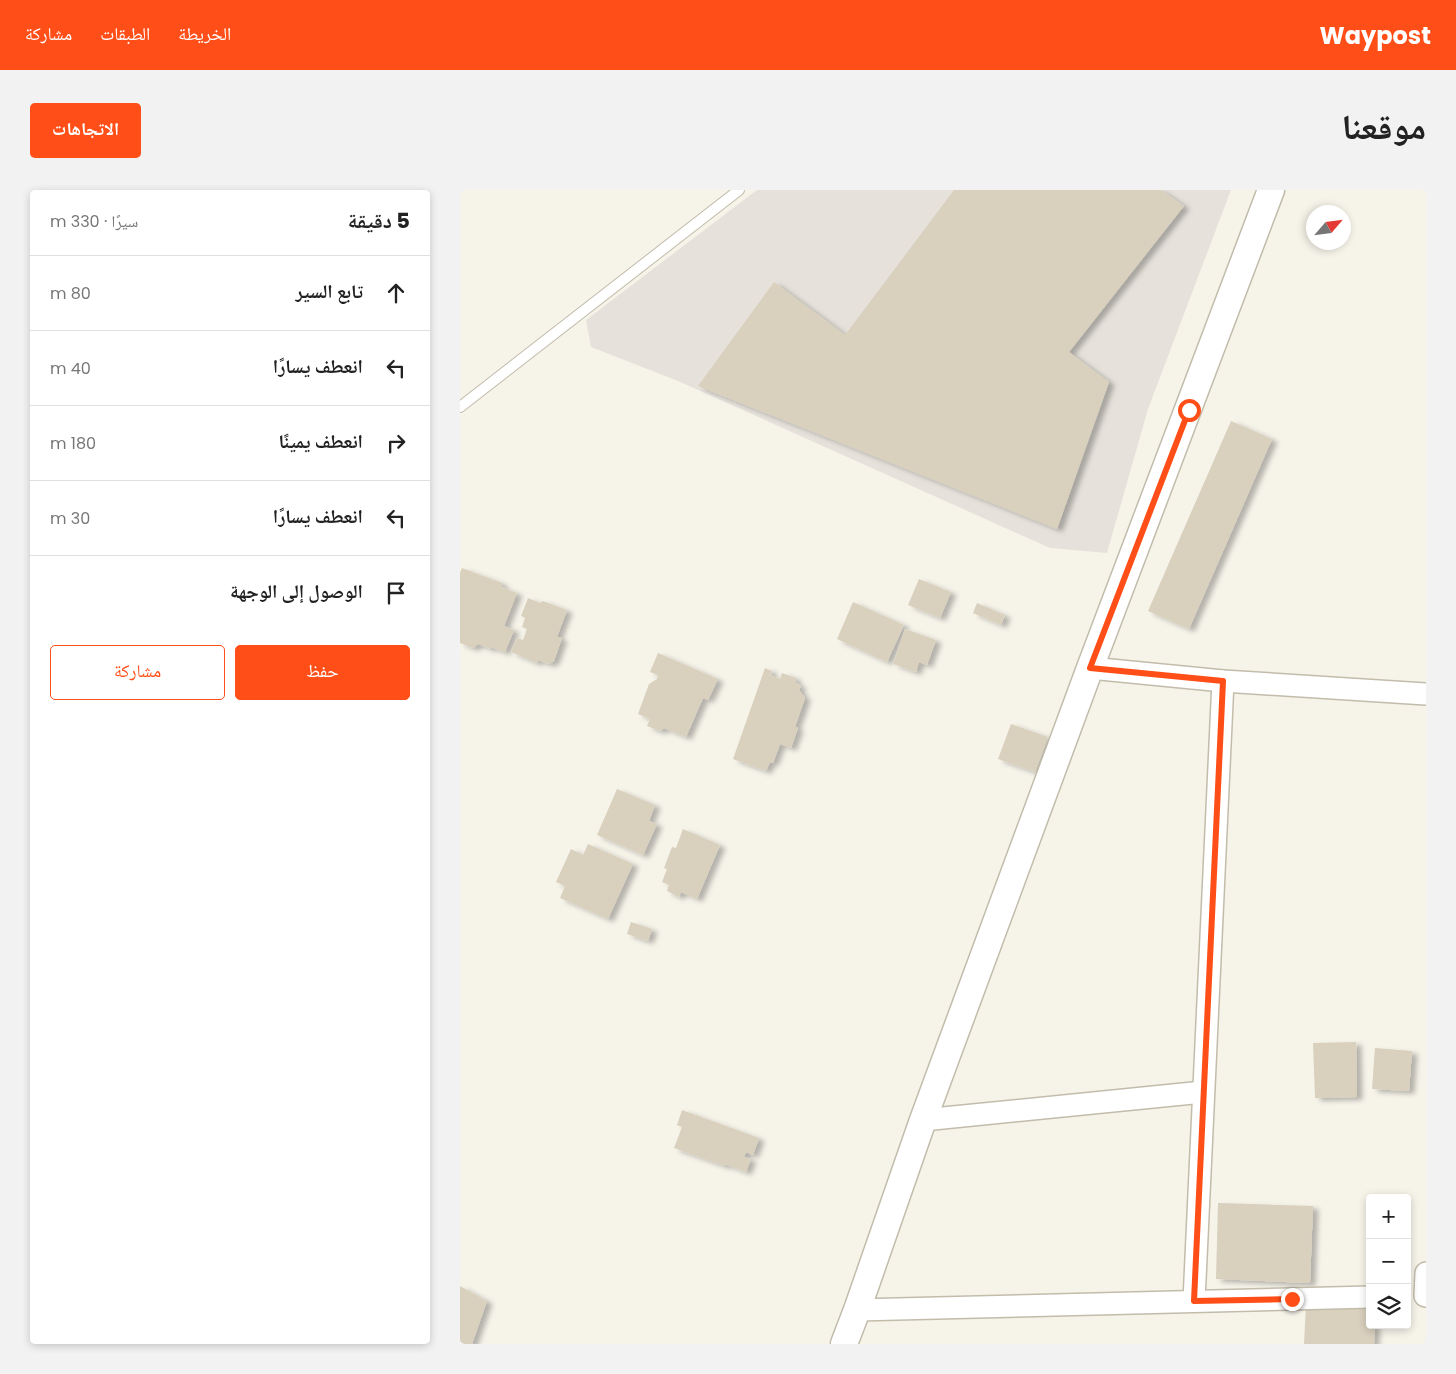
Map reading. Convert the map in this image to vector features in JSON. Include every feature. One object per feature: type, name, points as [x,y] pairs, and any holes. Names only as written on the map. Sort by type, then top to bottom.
[{"type":"street","points":[[844,1344],[923,1120],[1090,668],[1271,190]]},
{"type":"street","points":[[1090,668],[1223,681],[1426,694]]},
{"type":"street","points":[[1194,1301],[1223,681]]},
{"type":"street","points":[[923,1120],[1203,1092]]},
{"type":"street","points":[[1419,1296],[1426,1273]]},
{"type":"street","points":[[857,1310],[1366,1297]]},
{"type":"lane","points":[[460,407],[739,190]]},
{"type":"shaded area","points":[[757,190],[1231,190],[1148,409],[1107,553],[1050,548],[678,381],[591,347],[586,320]]},
{"type":"building","points":[[954,190],[1161,190],[1184,206],[1069,352],[1109,382],[1057,529],[698,386],[774,282],[845,335]]},
{"type":"building","points":[[1231,421],[1272,439],[1189,629],[1148,611]]},
{"type":"building","points":[[462,568],[502,583],[502,587],[517,593],[504,626],[514,630],[505,652],[478,644],[473,648],[460,643],[460,573]]},
{"type":"building","points":[[919,579],[951,592],[940,618],[908,605]]},
{"type":"building","points":[[528,598],[540,603],[543,601],[567,610],[557,637],[562,638],[554,661],[549,664],[538,660],[537,663],[511,652],[517,638],[523,640],[527,629],[522,627],[525,618],[521,616]]},
{"type":"building","points":[[853,602],[904,625],[887,662],[837,639]]},
{"type":"building","points":[[977,603],[1005,615],[1001,625],[973,613]]},
{"type":"building","points":[[905,629],[936,640],[927,665],[919,662],[916,672],[893,664]]},
{"type":"building","points":[[658,653],[718,679],[708,700],[703,698],[686,737],[664,728],[660,731],[647,726],[650,719],[638,714],[649,684],[657,679],[658,675],[650,672]]},
{"type":"building","points":[[765,668],[772,671],[770,675],[780,679],[782,673],[796,678],[795,682],[801,686],[799,690],[805,698],[795,727],[798,728],[791,748],[780,744],[773,763],[770,762],[766,771],[733,759]]},
{"type":"building","points":[[1011,724],[1048,737],[1035,772],[998,759]]},
{"type":"building","points":[[617,789],[655,805],[649,821],[657,824],[643,855],[597,835]]},
{"type":"building","points":[[683,829],[720,845],[697,899],[681,892],[679,897],[667,891],[669,885],[662,882],[667,869],[664,868],[672,847],[676,848]]},
{"type":"building","points":[[588,844],[633,864],[608,919],[560,898],[565,886],[556,882],[571,849],[583,855]]},
{"type":"building","points":[[631,922],[652,929],[648,941],[627,934]]},
{"type":"building","points":[[1356,1042],[1357,1097],[1315,1098],[1313,1043]]},
{"type":"building","points":[[1375,1048],[1412,1051],[1409,1091],[1372,1089]]},
{"type":"building","points":[[682,1110],[759,1138],[753,1155],[746,1152],[744,1157],[751,1159],[746,1172],[674,1148],[682,1127],[677,1125]]},
{"type":"building","points":[[1218,1203],[1313,1206],[1310,1283],[1216,1279]]},
{"type":"building","points":[[460,1286],[487,1301],[472,1344],[460,1344]]},
{"type":"building","points":[[1306,1305],[1366,1309],[1366,1329],[1375,1329],[1374,1344],[1304,1344]]},
{"type":"route","points":[[1189,410],[1090,668],[1223,681],[1194,1301],[1292,1299]]}]
